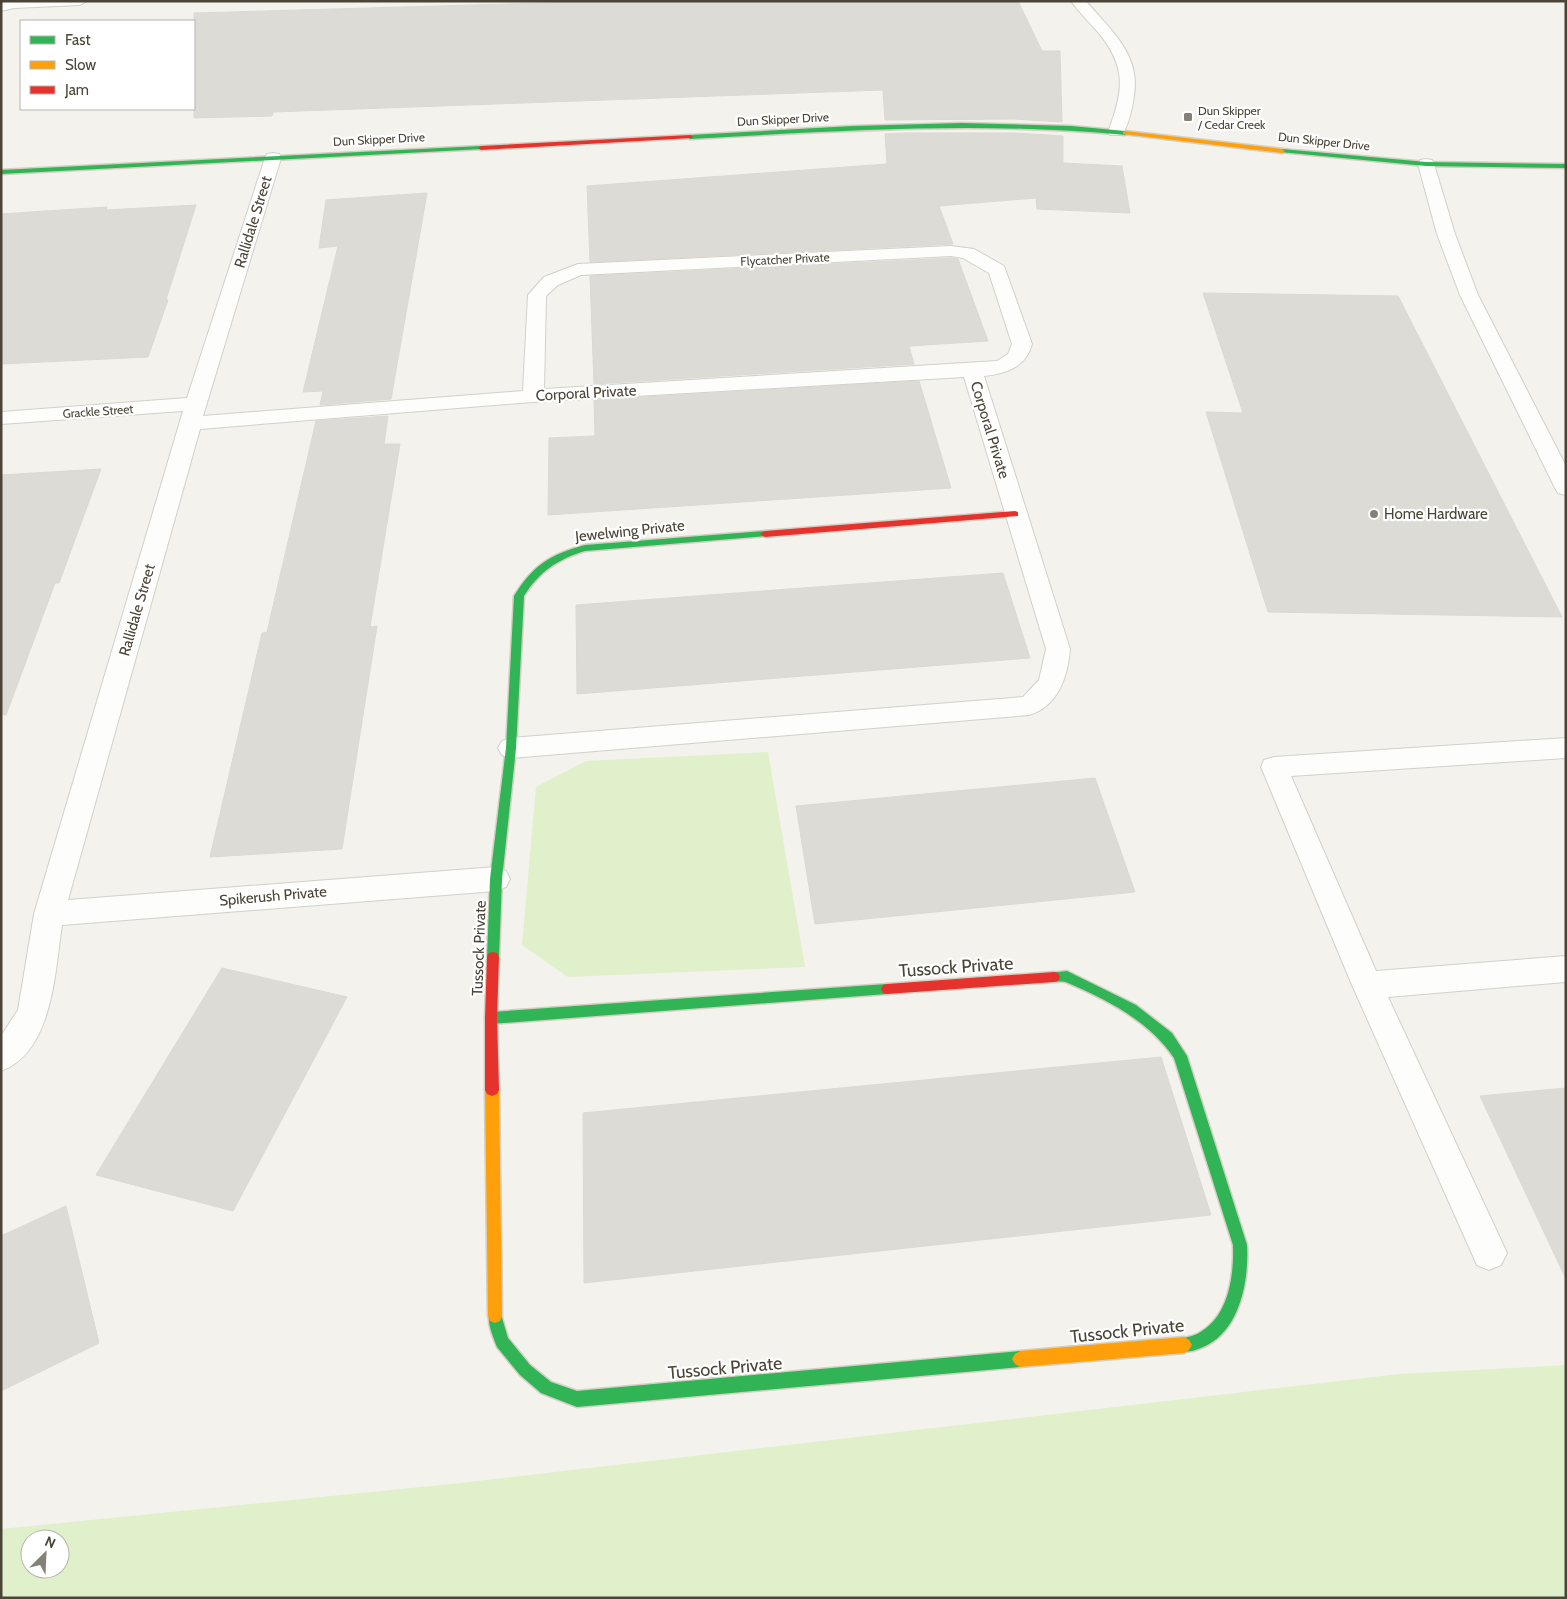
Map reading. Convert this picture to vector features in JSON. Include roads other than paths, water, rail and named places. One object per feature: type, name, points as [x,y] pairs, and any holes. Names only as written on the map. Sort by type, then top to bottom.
[{"type":"street","points":[[1,7],[14,4],[80,1]]},
{"type":"street","points":[[1078,1],[1125,61],[1128,87],[1123,114],[1116,132]]},
{"type":"street","name":"Dun Skipper Drive","points":[[1,172],[905,126],[1014,126],[1116,132],[1331,157],[1426,164],[1566,166]]},
{"type":"street","name":"Rallidale Street","points":[[1,1058],[17,1041],[33,1013],[49,914],[193,414],[273,158]]},
{"type":"street","points":[[1426,164],[1446,234],[1468,295],[1566,488]]},
{"type":"street","name":"Flycatcher Private","points":[[533,396],[537,295],[551,281],[578,270],[951,251],[968,253],[996,270],[1022,344],[1020,352],[1008,365],[994,369],[972,370]]},
{"type":"street","name":"Corporal Private","points":[[193,414],[972,370],[1058,649],[1057,672],[1052,684],[1029,706],[511,748]]},
{"type":"street","name":"Grackle Street","points":[[1,418],[193,414]]},
{"type":"street","name":"Jewelwing Private","points":[[496,879],[511,748],[519,596],[527,581],[540,566],[556,556],[585,548],[1015,514]]},
{"type":"street","points":[[1489,1253],[1367,985],[1274,767],[1566,748]]},
{"type":"street","name":"Spikerush Private","points":[[49,914],[496,879]]},
{"type":"street","name":"Tussock Private","points":[[491,1018],[1067,976],[1119,1001],[1144,1017],[1168,1037],[1180,1056],[1240,1244],[1240,1277],[1229,1309],[1214,1332],[1190,1344],[577,1399],[546,1388],[525,1370],[502,1342],[495,1316],[491,1018],[496,879]]},
{"type":"street","points":[[1367,985],[1566,969]]},
{"type":"place","name":"Dun Skipper / Cedar Creek","points":[[1188,117]]},
{"type":"place","name":"Home Hardware","points":[[1374,514]]}]
